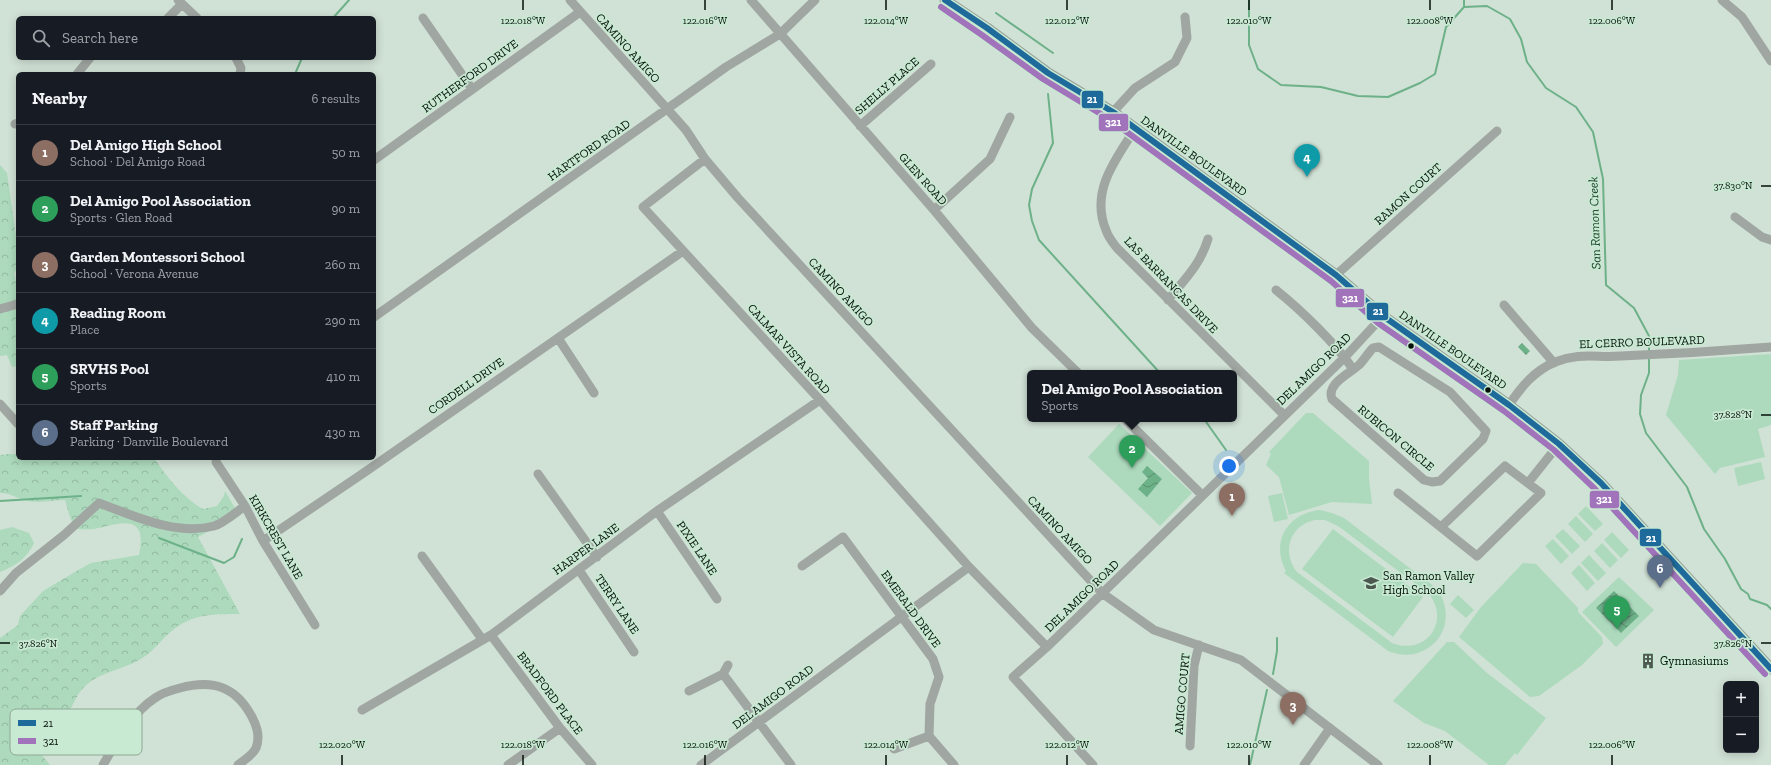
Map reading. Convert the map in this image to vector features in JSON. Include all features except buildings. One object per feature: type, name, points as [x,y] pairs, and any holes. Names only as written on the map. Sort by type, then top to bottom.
[{"type":"main road","name":"DANVILLE BOULEVARD","points":[[945,0],[987,28],[1048,73],[1113,112],[1336,275],[1383,316],[1509,405],[1559,444],[1601,483],[1771,669]]},
{"type":"street","name":"CAMINO AMIGO","points":[[570,0],[686,130],[705,159],[738,198],[1102,593],[1154,630],[1241,660],[1378,765]]},
{"type":"street","name":"GLEN ROAD","points":[[750,0],[934,210],[1032,328],[1075,370]]},
{"type":"street","name":"HARTFORD ROAD","points":[[376,316],[668,110],[726,67],[780,34],[816,0]]},
{"type":"street","points":[[1722,0],[1742,17],[1771,61]]},
{"type":"street","points":[[170,16],[180,2],[195,16]]},
{"type":"street","name":"RUTHERFORD DRIVE","points":[[376,159],[580,12]]},
{"type":"street","points":[[1113,112],[1135,88],[1175,62],[1187,38],[1185,17]]},
{"type":"street","points":[[424,18],[472,89]]},
{"type":"street","points":[[78,72],[88,60]]},
{"type":"street","points":[[237,60],[241,68],[240,72]]},
{"type":"street","name":"SHELLY PLACE","points":[[860,126],[931,64]]},
{"type":"street","points":[[934,210],[990,159],[1010,117]]},
{"type":"street","name":"LAS BARRANCAS DRIVE","points":[[1135,129],[1112,165],[1104,182],[1101,194],[1102,216],[1106,231],[1117,248],[1284,415]]},
{"type":"street","name":"RAMON COURT","points":[[1336,275],[1497,131]]},
{"type":"street","name":"CALMAR VISTA ROAD","points":[[705,159],[643,207],[820,400],[969,567]]},
{"type":"street","points":[[1735,217],[1762,237],[1771,240]]},
{"type":"street","points":[[1168,300],[1203,255],[1208,239]]},
{"type":"street","name":"CORDELL DRIVE","points":[[263,541],[683,251]]},
{"type":"street","points":[[1276,290],[1293,303],[1345,357],[1353,369]]},
{"type":"street","points":[[0,308],[16,304]]},
{"type":"street","points":[[1504,305],[1554,363]]},
{"type":"street","name":"DEL AMIGO ROAD","points":[[701,765],[969,567],[1047,647],[1345,357],[1383,316]]},
{"type":"street","points":[[558,338],[594,392]]},
{"type":"street","name":"RUBICON CIRCLE","points":[[1379,347],[1386,350],[1450,392],[1484,428],[1486,431],[1483,439],[1440,481],[1432,482],[1424,480],[1332,399],[1330,395],[1332,388],[1339,380],[1353,369],[1373,348],[1379,347]]},
{"type":"street","name":"EL CERRO BOULEVARD","points":[[1509,405],[1521,388],[1534,375],[1554,363],[1579,356],[1619,356],[1771,347]]},
{"type":"street","name":"HARPER LANE","points":[[362,710],[491,635],[657,511],[820,400]]},
{"type":"street","points":[[0,404],[16,422]]},
{"type":"street","points":[[1128,422],[1202,495]]},
{"type":"street","points":[[1528,483],[1559,444]]},
{"type":"street","name":"KIRKCREST LANE","points":[[216,462],[245,506],[263,541],[315,625]]},
{"type":"street","points":[[1398,493],[1477,556],[1541,493],[1505,466],[1441,527]]},
{"type":"street","points":[[538,474],[597,557]]},
{"type":"street","points":[[0,591],[16,573],[64,535],[99,503],[160,525],[195,529],[216,526],[245,506]]},
{"type":"street","name":"PIXIE LANE","points":[[657,511],[717,599]]},
{"type":"street","name":"EMERALD DRIVE","points":[[802,566],[843,538],[902,616],[933,660],[939,676],[930,704],[929,736]]},
{"type":"street","points":[[422,556],[482,639]]},
{"type":"street","name":"TERRY LANE","points":[[579,570],[634,652]]},
{"type":"street","name":"BRADFORD PLACE","points":[[491,635],[560,728],[592,765]]},
{"type":"street","name":"AMIGO COURT","points":[[1190,746],[1194,666],[1199,645]]},
{"type":"street","points":[[1047,647],[1013,677],[1092,765]]},
{"type":"street","points":[[689,691],[723,674],[728,665]]},
{"type":"street","points":[[723,674],[791,765]]},
{"type":"street","points":[[142,711],[155,698],[189,685],[208,684],[220,686],[230,691],[238,697],[251,714],[259,733],[255,750],[238,765]]},
{"type":"street","points":[[508,765],[560,728]]},
{"type":"street","points":[[1304,765],[1330,728]]},
{"type":"street","points":[[894,749],[929,736],[954,765]]},
{"type":"street","points":[[102,765],[108,755]]},
{"type":"green space","points":[[0,165],[7,173],[16,236],[16,270],[14,274],[16,282],[16,366],[12,367],[7,355],[0,356]]},
{"type":"green space","points":[[1771,354],[1771,425],[1758,429],[1765,457],[1720,468],[1715,474],[1666,415],[1678,375],[1679,360]]},
{"type":"green space","points":[[1306,413],[1313,413],[1369,461],[1369,479],[1372,504],[1332,502],[1289,515],[1279,477],[1266,465],[1271,454],[1269,452]]},
{"type":"green space","points":[[1119,424],[1192,493],[1160,526],[1088,457]]},
{"type":"green space","points":[[16,454],[16,460],[155,460],[182,493],[203,509],[217,506],[224,496],[225,491],[239,515],[198,537],[240,614],[209,615],[191,619],[183,623],[166,636],[145,657],[99,677],[86,685],[80,691],[70,709],[10,709],[10,755],[42,755],[50,765],[0,765],[0,638],[18,625],[20,616],[43,591],[91,563],[139,555],[141,541],[140,532],[136,526],[122,523],[92,529],[75,529],[65,500],[39,502],[29,501],[10,494],[0,493],[0,455]]},
{"type":"green space","points":[[1761,462],[1765,479],[1738,486],[1734,468]]},
{"type":"green space","points":[[1282,493],[1288,519],[1274,522],[1268,496]]},
{"type":"green space","points":[[1586,506],[1603,524],[1595,531],[1578,514]]},
{"type":"green space","points":[[1320,510],[1344,518],[1433,586],[1440,594],[1446,615],[1444,629],[1441,635],[1431,646],[1416,654],[1405,655],[1388,651],[1284,573],[1286,571],[1280,550],[1281,540],[1291,523],[1309,512]],"holes":[[[1315,520],[1325,520],[1338,526],[1429,594],[1435,605],[1437,615],[1436,625],[1431,634],[1424,641],[1415,645],[1404,646],[1392,643],[1297,572],[1292,564],[1289,548],[1294,533],[1299,527],[1306,523]]]},
{"type":"green space","points":[[1576,516],[1593,534],[1585,542],[1568,524]]},
{"type":"green space","points":[[12,527],[29,533],[34,543],[28,553],[20,561],[0,572],[0,530]]},
{"type":"green space","points":[[1333,529],[1423,597],[1393,637],[1302,569]]},
{"type":"green space","points":[[1563,529],[1580,546],[1572,554],[1555,536]]},
{"type":"green space","points":[[1612,532],[1629,550],[1621,558],[1604,540]]},
{"type":"green space","points":[[1553,539],[1569,556],[1561,564],[1545,546]]},
{"type":"green space","points":[[1602,543],[1618,560],[1610,568],[1594,551]]},
{"type":"green space","points":[[1589,555],[1606,573],[1598,581],[1581,563]]},
{"type":"green space","points":[[1523,563],[1536,564],[1578,608],[1578,612],[1602,637],[1603,644],[1582,665],[1539,696],[1530,697],[1459,637],[1481,607]]},
{"type":"green space","points":[[1579,565],[1595,583],[1587,591],[1571,573]]},
{"type":"green space","points":[[1619,577],[1654,610],[1616,647],[1582,612]]},
{"type":"green space","points":[[1458,595],[1474,610],[1466,618],[1450,604]]},
{"type":"green space","points":[[1447,642],[1454,642],[1487,673],[1546,718],[1517,755],[1515,753],[1505,765],[1489,765],[1445,731],[1424,723],[1393,701]]},
{"type":"water","points":[[1522,343],[1530,351],[1526,355],[1518,347]]},
{"type":"water","points":[[1147,466],[1162,479],[1147,497],[1138,489],[1148,478],[1142,472]]},
{"type":"water","points":[[1614,591],[1639,616],[1621,633],[1596,608]]},
{"type":"waterway","points":[[335,16],[349,0]]},
{"type":"waterway","name":"San Ramon Creek","points":[[1249,0],[1249,45],[1258,69],[1281,85],[1321,87],[1358,96],[1388,97],[1420,83],[1435,74],[1446,27],[1464,7],[1487,6],[1510,19],[1521,39],[1527,62],[1546,88],[1576,107],[1593,132],[1603,179],[1606,285],[1634,308],[1649,336],[1649,352]]},
{"type":"waterway","name":"San Ramon Creek","points":[[1464,0],[1464,7]]},
{"type":"waterway","points":[[996,13],[1053,53]]},
{"type":"waterway","points":[[296,72],[301,60]]},
{"type":"waterway","points":[[1048,94],[1053,143],[1032,189],[1029,205],[1032,221],[1039,240],[1157,370]]},
{"type":"waterway","points":[[1649,343],[1679,342]]},
{"type":"waterway","name":"San Ramon Creek","points":[[1649,358],[1649,373],[1641,395],[1640,414],[1646,433],[1687,487],[1704,529],[1725,559],[1741,589],[1748,594],[1750,599],[1767,605],[1771,609]]},
{"type":"waterway","points":[[1206,422],[1226,450]]},
{"type":"waterway","points":[[0,501],[81,496]]},
{"type":"waterway","points":[[159,538],[224,563],[234,557],[242,539]]},
{"type":"waterway","points":[[1273,674],[1277,651],[1277,638]]},
{"type":"waterway","points":[[1250,765],[1267,690]]},
{"type":"transit line","name":"21","points":[[945,0],[987,28],[1048,73],[1113,112],[1336,275],[1383,316],[1509,405],[1559,444],[1601,483],[1771,669]]},
{"type":"transit line","name":"321","points":[[941,7],[1043,79],[1109,119],[1331,281],[1378,323],[1504,411],[1554,450],[1595,489],[1765,674]]},
{"type":"place","name":"Reading Room","points":[[1307,177]]},
{"type":"place","name":"Del Amigo Pool Association","points":[[1132,468]]},
{"type":"place","name":"Del Amigo High School","points":[[1232,516]]},
{"type":"place","name":"San Ramon Valley High School","points":[[1371,583]]},
{"type":"place","name":"Staff Parking","points":[[1660,588]]},
{"type":"place","name":"SRVHS Pool","points":[[1617,629]]},
{"type":"place","name":"Gymnasiums","points":[[1648,661]]},
{"type":"place","name":"Garden Montessori School","points":[[1293,725]]}]
